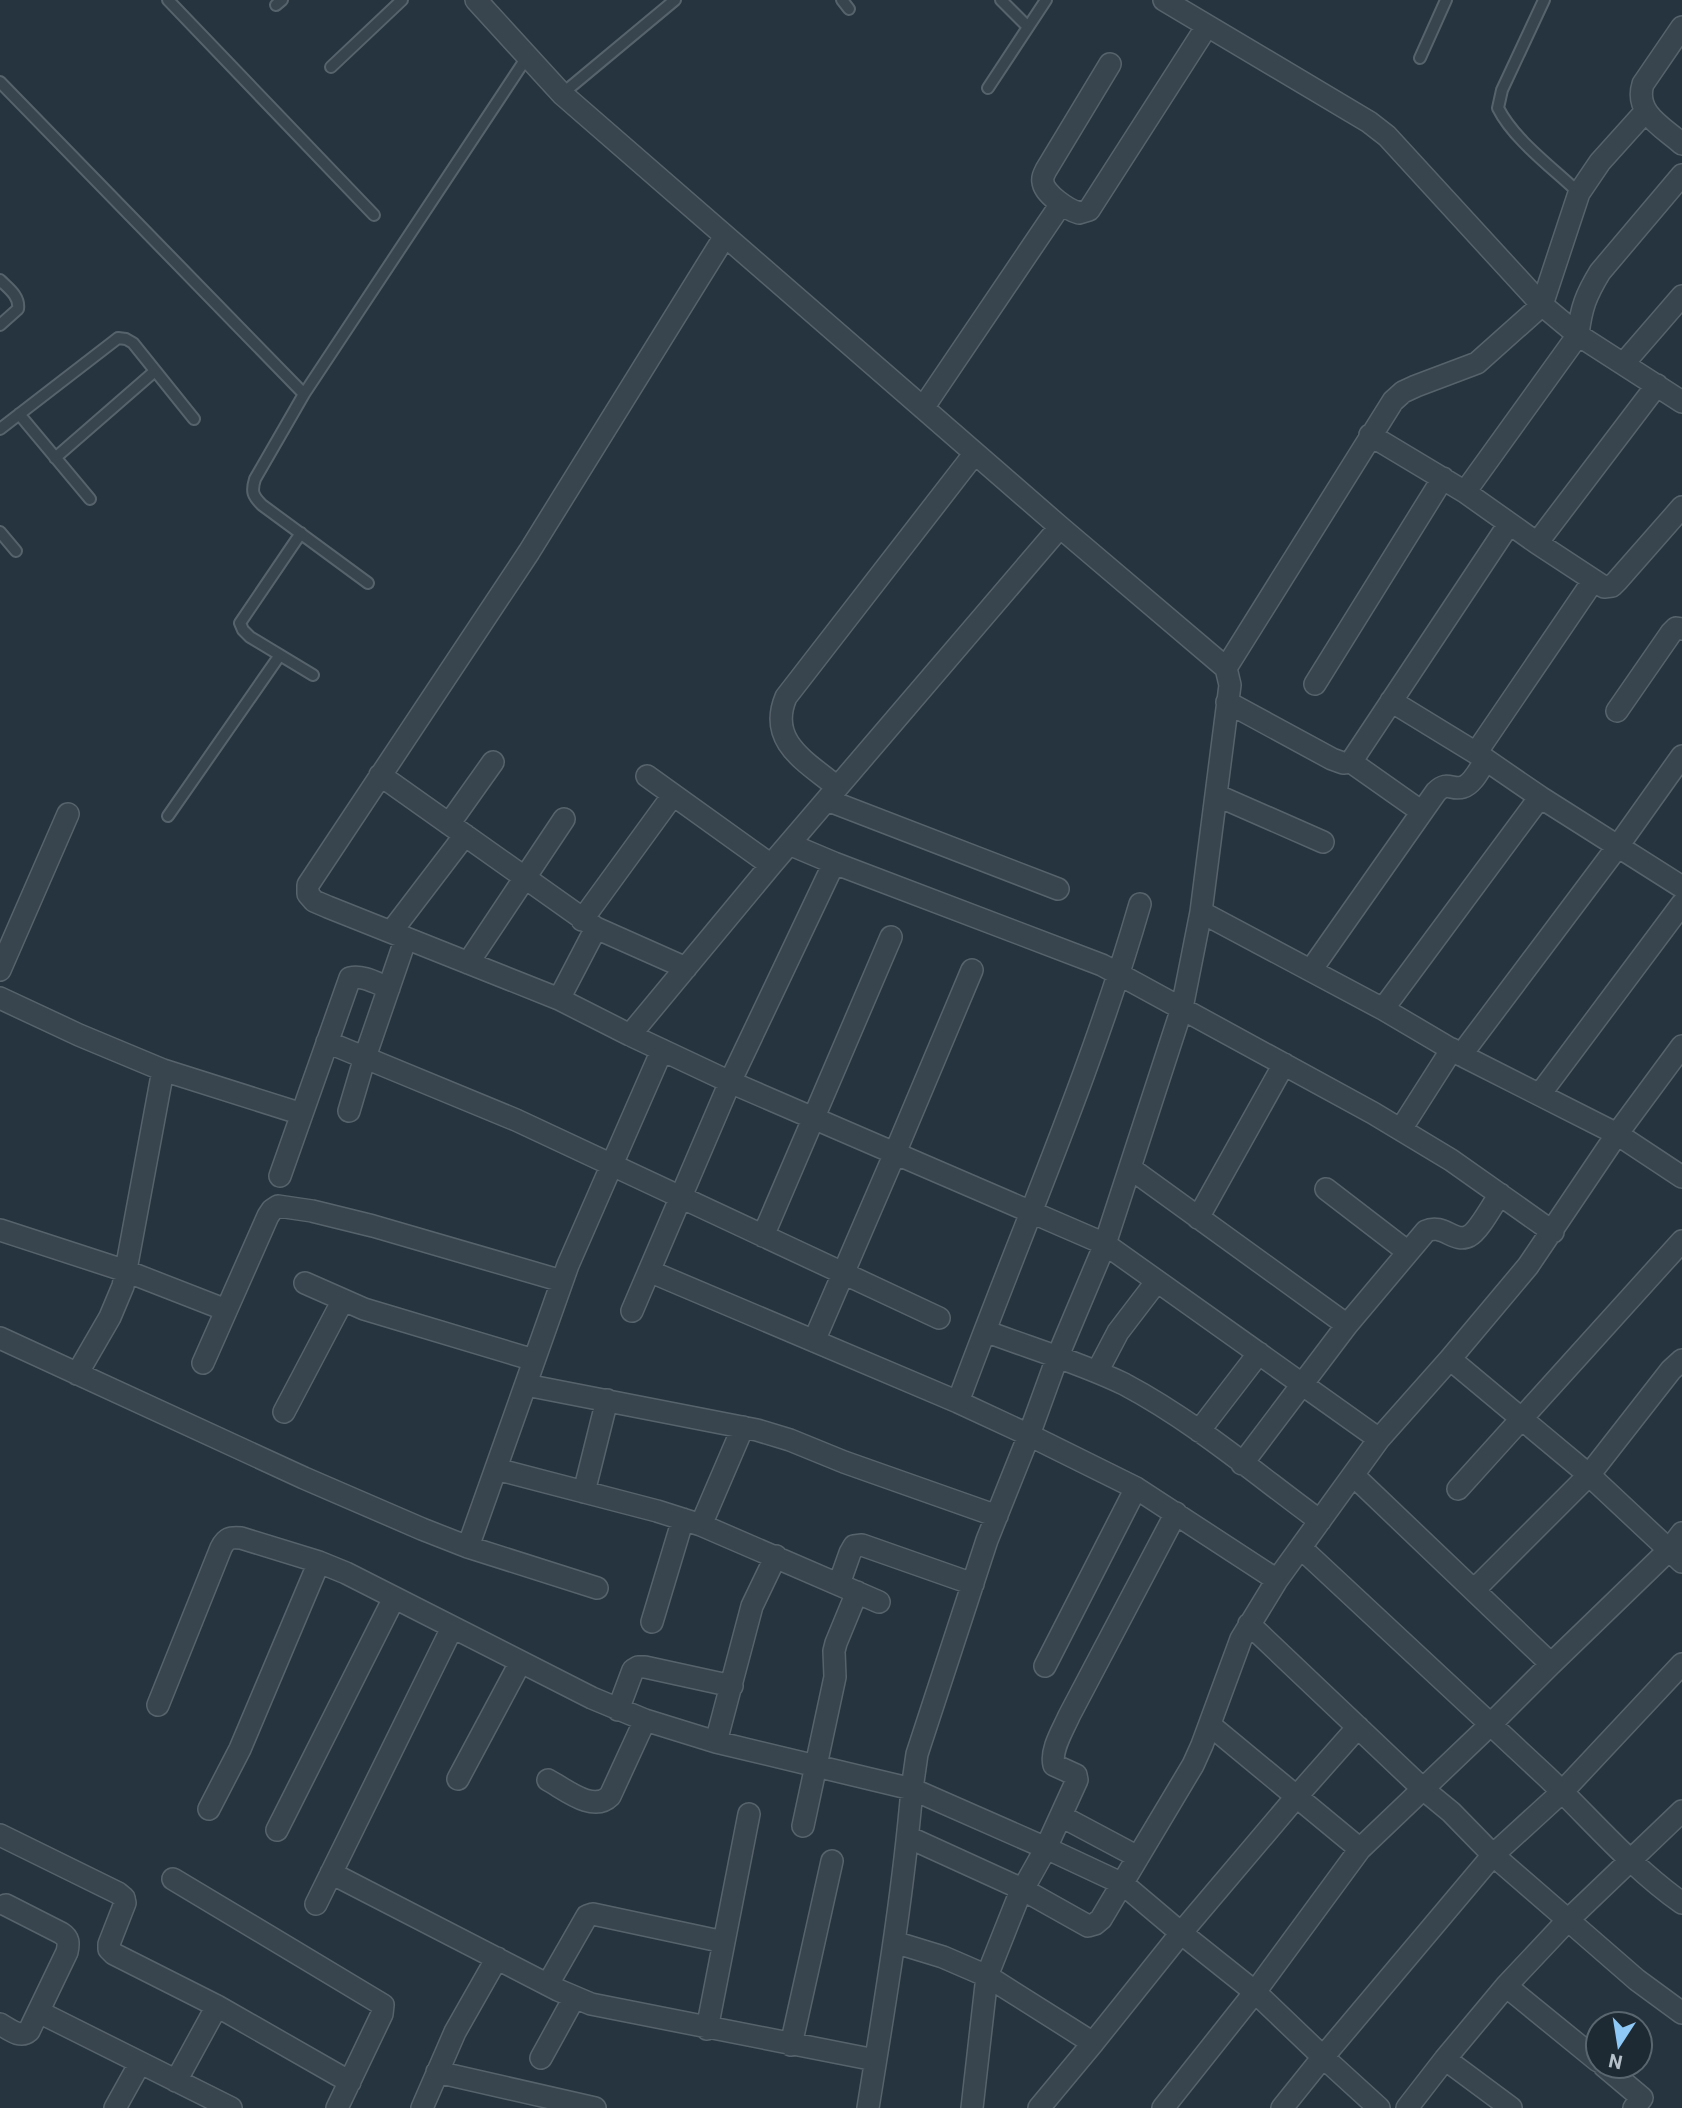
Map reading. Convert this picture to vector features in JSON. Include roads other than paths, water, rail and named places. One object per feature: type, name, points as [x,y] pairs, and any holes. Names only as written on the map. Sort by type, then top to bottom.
[{"type":"street","points":[[476,0],[562,94],[1226,668],[1230,685],[1201,912],[1182,1008],[1105,1244],[1057,1358],[997,1516],[917,1754],[894,1942],[868,2108]]},
{"type":"street","points":[[1164,0],[1369,122],[1387,136],[1542,305],[1578,335],[1682,402]]},
{"type":"street","points":[[1110,64],[1042,179],[1043,186],[1061,204],[1079,214],[1089,210],[1207,26]]},
{"type":"street","points":[[1682,27],[1643,84],[1640,94],[1645,112],[1682,144]]},
{"type":"street","points":[[1226,668],[1393,401],[1403,392],[1477,363],[1542,305],[1580,192],[1601,162],[1645,112]]},
{"type":"street","points":[[1465,492],[1578,335],[1581,307],[1595,280],[1682,175]]},
{"type":"street","points":[[923,408],[1061,204]]},
{"type":"street","points":[[725,236],[529,552],[308,885],[308,894],[314,901],[328,907],[559,999],[730,1082],[1105,1244],[1379,1439]]},
{"type":"street","points":[[1624,363],[1682,296]]},
{"type":"street","points":[[1537,543],[1657,385]]},
{"type":"street","points":[[1370,435],[1465,492],[1604,587],[1612,586],[1682,507]]},
{"type":"street","points":[[975,453],[786,697],[780,720],[784,739],[791,749],[832,793],[1058,889]]},
{"type":"street","points":[[1315,684],[1443,478]]},
{"type":"street","points":[[1351,762],[1509,524]]},
{"type":"street","points":[[630,1035],[771,865],[1060,527]]},
{"type":"street","points":[[1311,970],[1441,786],[1464,787],[1470,782],[1481,756],[1593,581]]},
{"type":"street","points":[[1617,711],[1671,633],[1676,628],[1682,629]]},
{"type":"street","points":[[1391,701],[1481,756],[1539,797],[1682,887]]},
{"type":"street","points":[[1227,702],[1332,759],[1343,763],[1351,762],[1422,812]]},
{"type":"street","points":[[1401,1129],[1456,1052],[1618,846],[1682,756]]},
{"type":"street","points":[[349,1111],[388,988],[399,935],[493,762]]},
{"type":"street","points":[[380,775],[589,924],[686,968]]},
{"type":"street","points":[[647,776],[771,865]]},
{"type":"street","points":[[559,999],[589,924],[674,795]]},
{"type":"street","points":[[1216,795],[1323,842]]},
{"type":"street","points":[[1383,1009],[1539,797]]},
{"type":"street","points":[[0,970],[68,814]]},
{"type":"street","points":[[468,963],[564,818]]},
{"type":"street","points":[[789,844],[1102,965],[1401,1129],[1451,1160],[1553,1232]]},
{"type":"street","points":[[632,1311],[730,1082],[834,863]]},
{"type":"street","points":[[958,1402],[1032,1213],[1120,975],[1140,904]]},
{"type":"street","points":[[1540,1094],[1682,904]]},
{"type":"street","points":[[1201,912],[1383,1009],[1456,1052],[1617,1134],[1682,1177]]},
{"type":"street","points":[[763,1236],[891,937]]},
{"type":"street","points":[[814,1341],[972,970]]},
{"type":"street","points":[[280,1176],[350,978],[363,978],[388,988]]},
{"type":"street","points":[[0,998],[163,1070],[302,1114]]},
{"type":"street","points":[[327,1042],[516,1120],[939,1318]]},
{"type":"street","points":[[908,1837],[1022,1889],[1088,1926],[1101,1919],[1193,1765],[1234,1655],[1249,1624],[1277,1580],[1379,1439],[1451,1359],[1528,1266],[1617,1134],[1682,1046]]},
{"type":"street","points":[[468,1548],[562,1281],[662,1050]]},
{"type":"street","points":[[1198,1218],[1284,1064]]},
{"type":"street","points":[[78,1374],[110,1317],[123,1286],[163,1070]]},
{"type":"street","points":[[1130,1168],[1347,1325]]},
{"type":"street","points":[[1326,1189],[1408,1252]]},
{"type":"street","points":[[1242,1464],[1347,1325],[1426,1231],[1432,1228],[1441,1229],[1460,1238],[1469,1237],[1500,1194]]},
{"type":"street","points":[[204,1363],[268,1216],[278,1206],[312,1211],[373,1226],[562,1281]]},
{"type":"street","points":[[0,1230],[125,1271],[226,1310]]},
{"type":"street","points":[[1458,1489],[1682,1241]]},
{"type":"street","points":[[649,1271],[958,1402],[1029,1435],[1136,1488],[1277,1580]]},
{"type":"street","points":[[1097,1372],[1118,1332],[1157,1281]]},
{"type":"street","points":[[306,1283],[391,1317],[534,1360]]},
{"type":"street","points":[[284,1412],[343,1300]]},
{"type":"street","points":[[985,1331],[1097,1372],[1157,1404],[1320,1521]]},
{"type":"street","points":[[0,1338],[304,1478],[468,1548],[597,1588]]},
{"type":"street","points":[[1199,1432],[1259,1353]]},
{"type":"street","points":[[1163,2108],[1255,1992],[1360,1849],[1551,1664],[1677,1549],[1451,1359]]},
{"type":"street","points":[[1474,1590],[1589,1475],[1671,1370],[1682,1360]]},
{"type":"street","points":[[526,1385],[743,1427],[790,1440],[997,1516]]},
{"type":"street","points":[[584,1492],[607,1400]]},
{"type":"street","points":[[652,1622],[692,1522],[743,1427]]},
{"type":"street","points":[[496,1469],[692,1522],[879,1602]]},
{"type":"street","points":[[1353,1475],[1551,1664]]},
{"type":"street","points":[[1045,1666],[1136,1488]]},
{"type":"street","points":[[972,2108],[987,1976],[1006,1923],[1046,1848],[1077,1780],[1076,1775],[1054,1765],[1052,1758],[1055,1748],[1069,1716],[1176,1513]]},
{"type":"street","points":[[158,1705],[225,1540],[232,1537],[241,1538],[318,1562],[618,1710],[716,1742],[912,1789],[1123,1884],[1255,1992],[1379,2108]]},
{"type":"street","points":[[803,1826],[835,1677],[834,1651],[848,1588],[850,1553],[854,1546],[862,1545],[973,1584]]},
{"type":"street","points":[[1301,1548],[1491,1724],[1631,1862],[1682,1903]]},
{"type":"street","points":[[716,1742],[752,1606],[776,1556]]},
{"type":"street","points":[[209,1809],[240,1749],[318,1562]]},
{"type":"street","points":[[277,1830],[394,1598]]},
{"type":"street","points":[[1249,1624],[1423,1789],[1451,1812],[1493,1855],[1637,1980],[1682,2013]]},
{"type":"street","points":[[316,1904],[452,1628]]},
{"type":"street","points":[[458,1779],[520,1662]]},
{"type":"street","points":[[1282,2108],[1493,1855],[1562,1792],[1682,1664]]},
{"type":"street","points":[[618,1710],[633,1670],[638,1667],[732,1686]]},
{"type":"street","points":[[548,1780],[586,1801],[604,1801],[610,1796],[645,1720]]},
{"type":"street","points":[[1210,1725],[1360,1849]]},
{"type":"street","points":[[1039,2108],[1181,1933],[1358,1727]]},
{"type":"street","points":[[1407,2108],[1506,1986],[1567,1920],[1682,1811]]},
{"type":"street","points":[[707,2029],[749,1814]]},
{"type":"street","points":[[1060,1816],[1138,1857]]},
{"type":"street","points":[[0,1835],[124,1898],[125,1903],[111,1937],[109,1949],[114,1954],[217,2006],[350,2082]]},
{"type":"street","points":[[791,2045],[832,1861]]},
{"type":"street","points":[[331,1873],[590,2004],[875,2060]]},
{"type":"street","points":[[173,1879],[383,2005],[382,2014],[337,2108]]},
{"type":"street","points":[[0,2024],[20,2035],[26,2034],[39,2012],[69,1944],[61,1933],[6,1905]]},
{"type":"street","points":[[548,1984],[587,1916],[593,1914],[724,1942]]},
{"type":"street","points":[[894,1942],[943,1957],[987,1976],[1093,2043]]},
{"type":"street","points":[[422,2108],[455,2032],[497,1958]]},
{"type":"street","points":[[1506,1986],[1584,2050]]},
{"type":"street","points":[[541,2058],[574,1998]]},
{"type":"street","points":[[176,2081],[217,2006]]},
{"type":"street","points":[[39,2012],[223,2106]]},
{"type":"street","points":[[1445,2059],[1511,2108]]},
{"type":"street","points":[[115,2108],[140,2063]]},
{"type":"street","points":[[437,2072],[585,2107]]},
{"type":"street","points":[[1618,2080],[1643,2105]]},
{"type":"lane","points":[[168,0],[374,215]]},
{"type":"lane","points":[[331,66],[402,0]]},
{"type":"lane","points":[[562,94],[675,0]]},
{"type":"lane","points":[[1001,0],[1028,27]]},
{"type":"lane","points":[[988,88],[1046,0]]},
{"type":"lane","points":[[1420,58],[1446,0]]},
{"type":"lane","points":[[1544,0],[1502,90],[1498,108],[1515,133],[1580,192]]},
{"type":"lane","points":[[368,583],[262,505],[253,496],[252,488],[304,394],[527,57]]},
{"type":"lane","points":[[0,82],[304,394]]},
{"type":"lane","points":[[0,280],[19,303],[18,309],[0,325]]},
{"type":"lane","points":[[0,429],[118,338],[133,343],[194,419]]},
{"type":"lane","points":[[55,457],[155,371]]},
{"type":"lane","points":[[19,414],[90,499]]},
{"type":"lane","points":[[0,532],[16,551]]},
{"type":"lane","points":[[301,533],[240,623],[243,631],[250,637],[313,675]]},
{"type":"lane","points":[[168,816],[280,655]]}]
